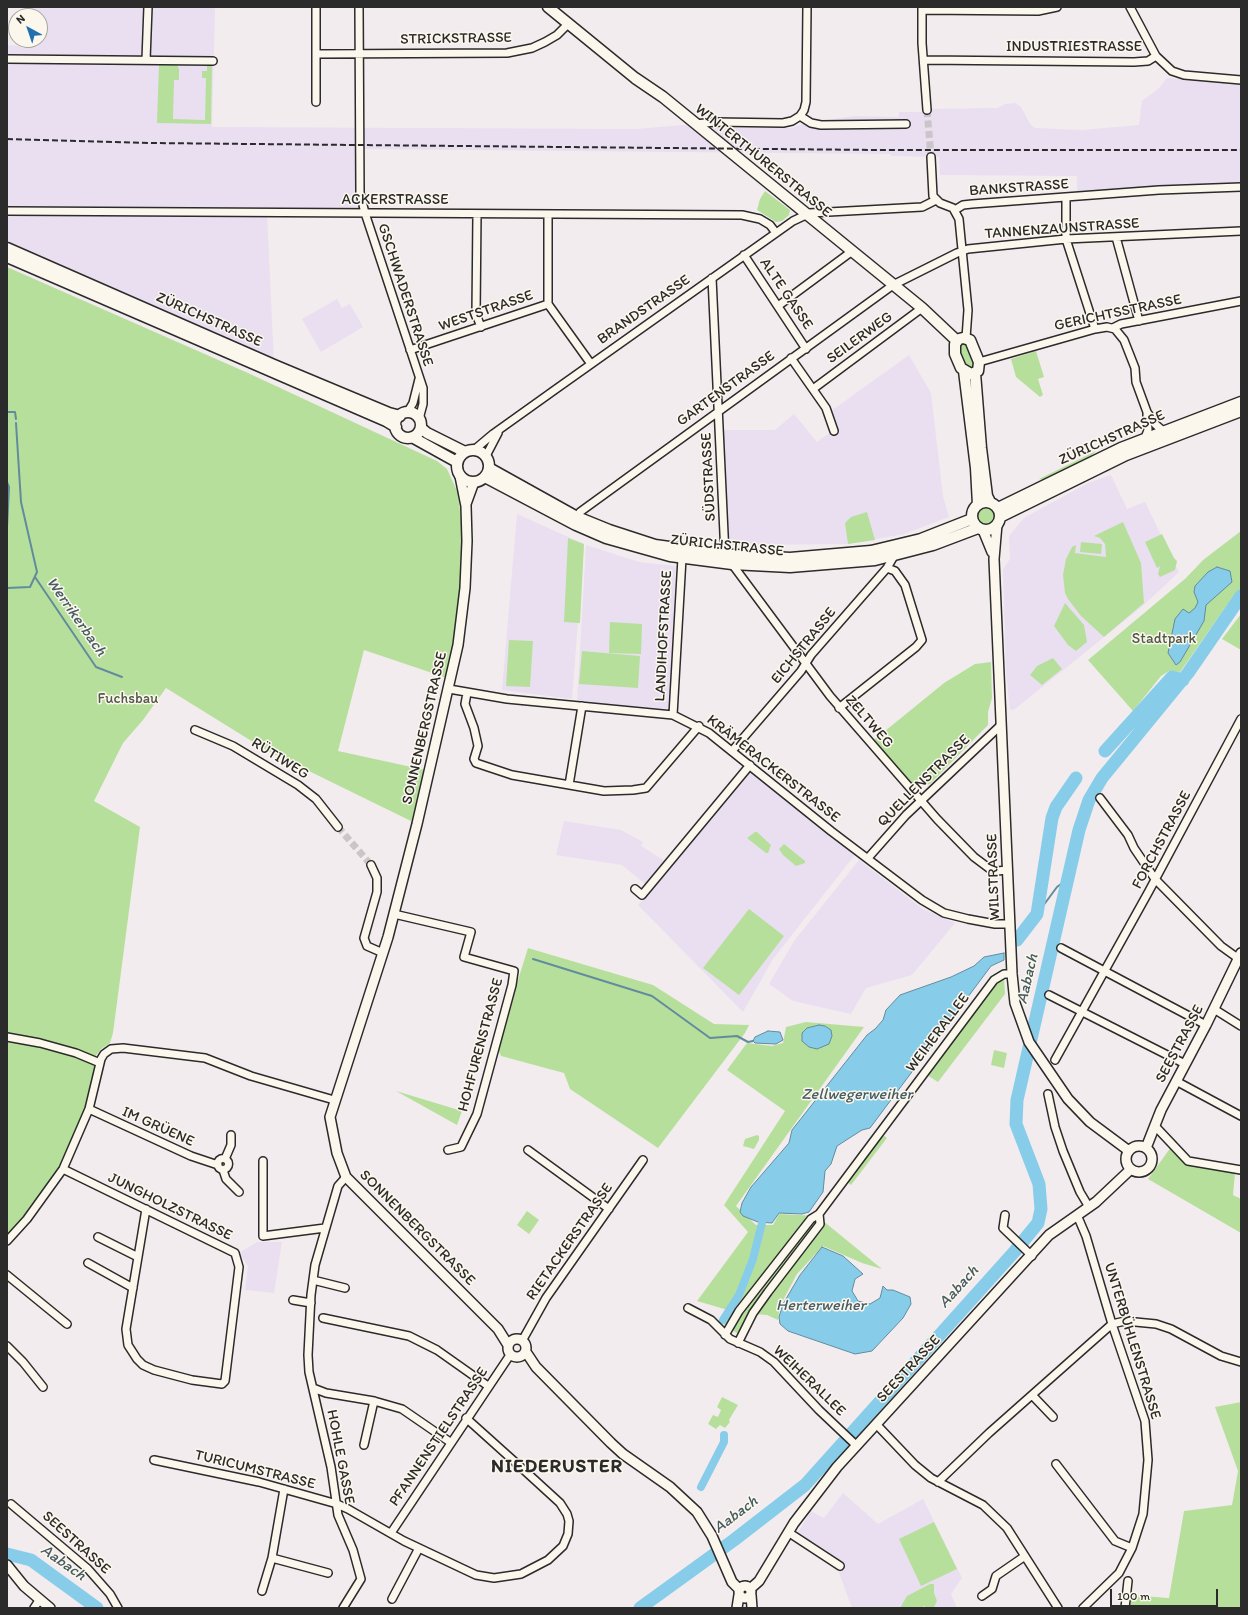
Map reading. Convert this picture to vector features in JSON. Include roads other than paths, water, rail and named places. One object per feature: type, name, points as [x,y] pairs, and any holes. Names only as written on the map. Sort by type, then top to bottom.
[{"type":"main road","name":"WINTERTHURERSTRASSE","points":[[548,7],[962,340],[970,340],[979,362]]},
{"type":"main road","name":"ZÜRICHSTRASSE","points":[[7,248],[376,408],[403,414]]},
{"type":"main road","name":"ZÜRICHSTRASSE","points":[[7,257],[386,421],[396,427]]},
{"type":"main road","points":[[962,340],[955,354],[958,365],[968,374],[975,373]]},
{"type":"main road","points":[[964,371],[977,475],[978,505],[973,514],[978,526],[991,530],[996,513],[987,496],[981,448],[975,373],[979,367],[979,362]]},
{"type":"main road","name":"ZÜRICHSTRASSE","points":[[996,513],[1088,463],[1145,438],[1241,402]]},
{"type":"main road","name":"ZÜRICHSTRASSE","points":[[996,513],[1126,455],[1241,412]]},
{"type":"main road","points":[[457,462],[412,437],[401,436],[396,427],[396,422],[403,414],[413,414],[427,433],[486,456],[487,472],[474,482],[468,482],[460,476],[457,470],[457,462],[470,451]]},
{"type":"main road","points":[[412,437],[418,434],[420,423]]},
{"type":"main road","name":"ZÜRICHSTRASSE","points":[[487,472],[577,517],[632,539],[687,551],[725,555],[790,558],[871,551],[978,526]]},
{"type":"main road","name":"ZÜRICHSTRASSE","points":[[487,472],[576,526],[606,538],[645,550],[682,558],[732,564],[790,567],[854,562],[890,563],[978,526]]},
{"type":"main road","points":[[978,505],[984,502],[996,513]]},
{"type":"street","points":[[146,60],[148,7]]},
{"type":"street","points":[[316,7],[316,102]]},
{"type":"street","name":"GSCHWADERSTRASSE","points":[[359,7],[360,193],[365,213],[423,388],[424,396],[420,423]]},
{"type":"street","points":[[695,124],[715,122],[783,123],[792,121],[800,116],[804,110],[806,102],[807,7]]},
{"type":"street","points":[[927,110],[922,8],[1038,11],[1058,7]]},
{"type":"street","points":[[1130,7],[1156,56]]},
{"type":"street","name":"STRICKSTRASSE","points":[[359,52],[507,53],[540,44],[557,34],[569,23]]},
{"type":"street","points":[[316,54],[359,52]]},
{"type":"street","name":"INDUSTRIESTRASSE","points":[[924,60],[1134,62],[1148,61],[1156,56],[1172,71],[1184,75],[1241,80]]},
{"type":"street","points":[[7,59],[213,61]]},
{"type":"street","points":[[800,116],[811,123],[821,125],[906,124]]},
{"type":"street","points":[[805,214],[922,207],[936,200],[932,190],[931,156]]},
{"type":"street","name":"BANKSTRASSE","points":[[936,200],[955,210],[963,205],[972,204],[1146,191],[1241,187]]},
{"type":"street","points":[[1066,198],[1066,239],[1095,328]]},
{"type":"street","name":"ACKERSTRASSE","points":[[7,211],[105,210],[742,215],[760,219],[770,225],[776,233]]},
{"type":"street","points":[[955,210],[959,219],[968,310],[962,340]]},
{"type":"street","points":[[477,214],[476,314],[481,327]]},
{"type":"street","points":[[548,214],[548,304],[591,364]]},
{"type":"street","name":"BRANDSTRASSE","points":[[470,451],[744,254],[805,214]]},
{"type":"street","name":"TANNENZAUNSTRASSE","points":[[893,285],[962,251],[1066,239],[1241,231]]},
{"type":"street","points":[[1116,237],[1139,321]]},
{"type":"street","points":[[778,306],[851,252]]},
{"type":"street","name":"ALTE GASSE","points":[[744,254],[806,349]]},
{"type":"street","name":"SÜDSTRASSE","points":[[712,278],[725,555]]},
{"type":"street","name":"GARTENSTRASSE","points":[[577,517],[580,512],[893,285]]},
{"type":"street","name":"GERICHTSSTRASSE","points":[[979,362],[1095,328],[1113,328],[1121,324],[1241,301]]},
{"type":"street","name":"WESTSTRASSE","points":[[410,350],[548,304]]},
{"type":"street","name":"SEILERWEG","points":[[813,389],[922,308]]},
{"type":"street","points":[[1113,328],[1120,332],[1135,368],[1136,382],[1147,412],[1148,427],[1145,438]]},
{"type":"street","points":[[791,358],[830,414],[834,430]]},
{"type":"street","name":"GSCHWADERSTRASSE","points":[[403,414],[413,403],[419,379]]},
{"type":"street","points":[[1147,412],[1163,431]]},
{"type":"street","name":"BRANDSTRASSE","points":[[486,456],[490,445],[500,429]]},
{"type":"street","name":"SONNENBERGSTRASSE","points":[[460,476],[466,506],[465,588],[458,645],[449,689],[394,914],[383,953],[334,1100],[330,1123],[340,1164],[346,1177],[510,1342]]},
{"type":"street","name":"SONNENBERGSTRASSE","points":[[466,506],[474,482]]},
{"type":"street","name":"WILSTRASSE","points":[[996,513],[994,559],[1012,974],[1015,1002],[1024,1030],[1035,1052],[1068,1099],[1080,1114],[1129,1151]]},
{"type":"street","name":"WILSTRASSE","points":[[978,526],[994,559]]},
{"type":"street","name":"LANDIHOFSTRASSE","points":[[673,714],[682,558]]},
{"type":"street","points":[[840,708],[916,647],[922,640],[905,585],[890,563]]},
{"type":"street","name":"EICHSTRASSE","points":[[732,751],[806,664],[815,650],[890,563]]},
{"type":"street","name":"ZELTWEG","points":[[732,564],[840,708],[947,830],[990,870],[1008,870]]},
{"type":"street","name":"KRÄMERACKERSTRASSE","points":[[449,689],[507,700],[673,714],[699,726],[922,900],[944,912],[995,924],[1010,924]]},
{"type":"street","points":[[467,693],[465,704],[474,728],[478,746],[474,759],[476,763],[512,775],[604,791],[646,788],[699,726]]},
{"type":"street","points":[[569,785],[582,706]]},
{"type":"street","name":"FORCHSTRASSE","points":[[1055,1060],[1241,719]]},
{"type":"street","name":"QUELLENSTRASSE","points":[[868,858],[921,801],[1001,725]]},
{"type":"street","name":"RÜTIWEG","points":[[195,730],[233,746],[298,785],[316,799],[338,827]]},
{"type":"street","points":[[635,889],[642,895],[750,765]]},
{"type":"street","points":[[1100,798],[1128,835],[1134,848],[1155,879],[1221,946],[1240,956]]},
{"type":"street","points":[[371,865],[377,878],[377,892],[364,938],[367,946],[383,953]]},
{"type":"street","name":"HOHFURENSTRASSE","points":[[394,914],[471,932],[464,957],[514,971],[512,985],[475,1118],[462,1147],[448,1150]]},
{"type":"street","points":[[1061,948],[1206,1025]]},
{"type":"street","name":"SEESTRASSE","points":[[1146,1148],[1176,1082],[1240,956]]},
{"type":"street","name":"WEIHERALLEE","points":[[725,1335],[739,1311],[811,1219],[819,1214],[994,980],[1004,974],[1012,974]]},
{"type":"street","points":[[1049,995],[1185,1064]]},
{"type":"street","points":[[1214,1009],[1241,1026]]},
{"type":"street","points":[[7,1037],[40,1043],[76,1053],[100,1063]]},
{"type":"street","points":[[7,1240],[27,1219],[63,1169],[89,1109],[100,1063],[104,1054],[111,1049],[117,1048],[205,1058],[250,1076],[334,1100]]},
{"type":"street","points":[[1176,1082],[1241,1116]]},
{"type":"street","points":[[1048,1094],[1063,1151],[1080,1192],[1089,1207]]},
{"type":"street","name":"IM GRÜENE","points":[[89,1109],[220,1168]]},
{"type":"street","points":[[1155,1126],[1188,1161],[1241,1170]]},
{"type":"street","points":[[231,1135],[231,1145],[225,1159],[219,1161],[220,1168],[226,1179],[239,1192]]},
{"type":"street","points":[[1137,1146],[1146,1148],[1152,1157],[1149,1167],[1141,1172],[1131,1169],[1126,1160],[1129,1151],[1137,1146]]},
{"type":"street","points":[[528,1150],[609,1209]]},
{"type":"street","name":"RIETACKERSTRASSE","points":[[522,1341],[546,1298],[643,1160]]},
{"type":"street","points":[[263,1161],[263,1236],[325,1228]]},
{"type":"street","name":"JUNGHOLZSTRASSE","points":[[63,1169],[235,1253],[239,1267],[225,1381],[219,1385],[192,1380],[154,1370],[143,1365],[137,1359],[128,1345],[126,1329],[133,1288]]},
{"type":"street","name":"SEESTRASSE","points":[[750,1592],[759,1581],[788,1532],[854,1443],[876,1424],[1028,1253],[1049,1235],[1089,1207],[1131,1169]]},
{"type":"street","name":"HOHLE GASSE","points":[[342,1608],[361,1579],[353,1550],[338,1515],[331,1467],[313,1388],[308,1355],[313,1280],[325,1228],[338,1186],[346,1177]]},
{"type":"street","points":[[88,1263],[133,1288],[146,1209]]},
{"type":"street","name":"WEIHERALLEE","points":[[738,1343],[753,1313],[820,1224],[819,1214]]},
{"type":"street","points":[[1005,1215],[1003,1228],[1028,1253]]},
{"type":"street","name":"UNTERBÜHLENSTRASSE","points":[[1077,1216],[1086,1236],[1112,1324],[1145,1421],[1148,1460],[1143,1514],[1132,1548],[1119,1573],[1083,1608]]},
{"type":"street","points":[[98,1237],[138,1257]]},
{"type":"street","points":[[7,1275],[67,1324]]},
{"type":"street","points":[[313,1280],[345,1288]]},
{"type":"street","points":[[293,1300],[311,1302]]},
{"type":"street","name":"WEIHERALLEE","points":[[688,1308],[711,1320],[725,1335],[738,1343],[760,1352],[774,1362],[854,1443]]},
{"type":"street","points":[[323,1318],[409,1336],[437,1350],[488,1386]]},
{"type":"street","points":[[938,1482],[1032,1395],[1112,1324],[1125,1321],[1140,1321],[1156,1324],[1171,1329],[1221,1356],[1241,1362]]},
{"type":"street","points":[[523,1355],[526,1347],[522,1341],[510,1342],[508,1349],[510,1355],[523,1355],[619,1450],[685,1500],[707,1526],[732,1582],[739,1592],[745,1597],[750,1592]]},
{"type":"street","points":[[7,1346],[23,1362],[43,1387]]},
{"type":"street","name":"PFANNENSTIELSTRASSE","points":[[390,1533],[466,1418],[510,1355]]},
{"type":"street","points":[[313,1388],[326,1393],[374,1401],[402,1410],[450,1442]]},
{"type":"street","points":[[1032,1395],[1053,1417]]},
{"type":"street","points":[[364,1445],[374,1401]]},
{"type":"street","name":"TURICUMSTRASSE","points":[[154,1460],[284,1489],[337,1504],[419,1548],[476,1575],[504,1578],[521,1574],[538,1567],[559,1552],[567,1540],[569,1521],[567,1514],[560,1503],[466,1418]]},
{"type":"street","points":[[876,1424],[915,1465],[938,1482],[982,1505],[1007,1528],[1058,1608]]},
{"type":"street","points":[[1056,1464],[1115,1541],[1132,1548]]},
{"type":"street","points":[[262,1591],[272,1558],[284,1489]]},
{"type":"street","name":"SEESTRASSE","points":[[10,1504],[88,1569],[110,1594],[118,1608]]},
{"type":"street","points":[[788,1532],[840,1566]]},
{"type":"street","points":[[392,1599],[419,1548]]},
{"type":"street","points":[[982,1596],[992,1589],[996,1576],[1025,1556]]},
{"type":"street","points":[[272,1558],[328,1573]]},
{"type":"street","points":[[9,1568],[24,1586],[50,1608]]},
{"type":"street","points":[[1125,1608],[1128,1581]]},
{"type":"street","points":[[737,1608],[739,1592]]},
{"type":"street","points":[[750,1592],[752,1608]]},
{"type":"street","points":[[34,1608],[40,1599]]},
{"type":"water","points":[[1217,567],[1230,571],[1232,582],[1206,605],[1204,621],[1180,662],[1176,665],[1168,653],[1175,619],[1183,609],[1189,613],[1195,608],[1198,602],[1194,592],[1195,586],[1208,572]]},
{"type":"water","name":"Zellwegerweiher","points":[[1004,953],[1004,960],[991,966],[870,1128],[862,1130],[837,1146],[831,1164],[825,1171],[823,1192],[809,1212],[802,1214],[779,1213],[772,1223],[758,1222],[743,1216],[740,1212],[742,1203],[751,1187],[789,1143],[792,1130],[867,1035],[883,1020],[886,1010],[900,995],[951,977],[974,966],[984,957]]},
{"type":"water","points":[[819,1025],[825,1026],[831,1030],[832,1036],[829,1044],[817,1049],[809,1047],[802,1041],[802,1033],[807,1028]]},
{"type":"water","points":[[768,1031],[780,1032],[783,1040],[776,1044],[755,1043],[753,1041],[755,1037]]},
{"type":"water","name":"Herterweiher","points":[[822,1247],[843,1256],[863,1274],[855,1279],[852,1291],[858,1301],[870,1304],[880,1298],[883,1286],[887,1290],[893,1290],[910,1297],[911,1304],[903,1318],[872,1351],[855,1354],[788,1331],[780,1324],[779,1317],[783,1304],[800,1275]]},
{"type":"waterway","name":"Werrikerbach","points":[[7,412],[15,412],[16,419]]},
{"type":"waterway","name":"Werrikerbach","points":[[7,588],[30,587],[37,572],[21,502],[16,423]]},
{"type":"waterway","points":[[7,482],[9,487],[7,528]]},
{"type":"waterway","name":"Werrikerbach","points":[[35,577],[96,667],[122,677]]},
{"type":"waterway","name":"Aabach","points":[[640,1608],[734,1540],[805,1485],[1015,1251],[1038,1223],[1041,1209],[1039,1184],[1016,1124],[1017,1100],[1079,830],[1089,800],[1102,778],[1188,673],[1241,596]]},
{"type":"waterway","points":[[1105,751],[1172,677],[1183,680]]},
{"type":"waterway","points":[[1017,940],[1037,914],[1052,818],[1056,807],[1076,778]]},
{"type":"waterway","name":"Aabach","points":[[1037,914],[1057,887],[1069,878]]},
{"type":"waterway","points":[[533,959],[652,996],[710,1038],[737,1036],[748,1042],[753,1041]]},
{"type":"waterway","points":[[723,1320],[739,1295],[753,1259],[762,1223]]},
{"type":"waterway","points":[[701,1487],[724,1442],[724,1435]]},
{"type":"waterway","name":"Aabach","points":[[7,1554],[31,1560],[97,1608]]},
{"type":"tunnel","points":[[927,110],[931,157]]},
{"type":"tunnel","points":[[338,827],[371,865]]},
{"type":"railway","points":[[7,139],[150,143],[875,150],[1241,150]]},
{"type":"district","name":"NIEDERUSTER","points":[[557,1467]]},
{"type":"park label","name":"Stadtpark","points":[[1164,639]]},
{"type":"park label","name":"Fuchsbau","points":[[128,699]]}]
